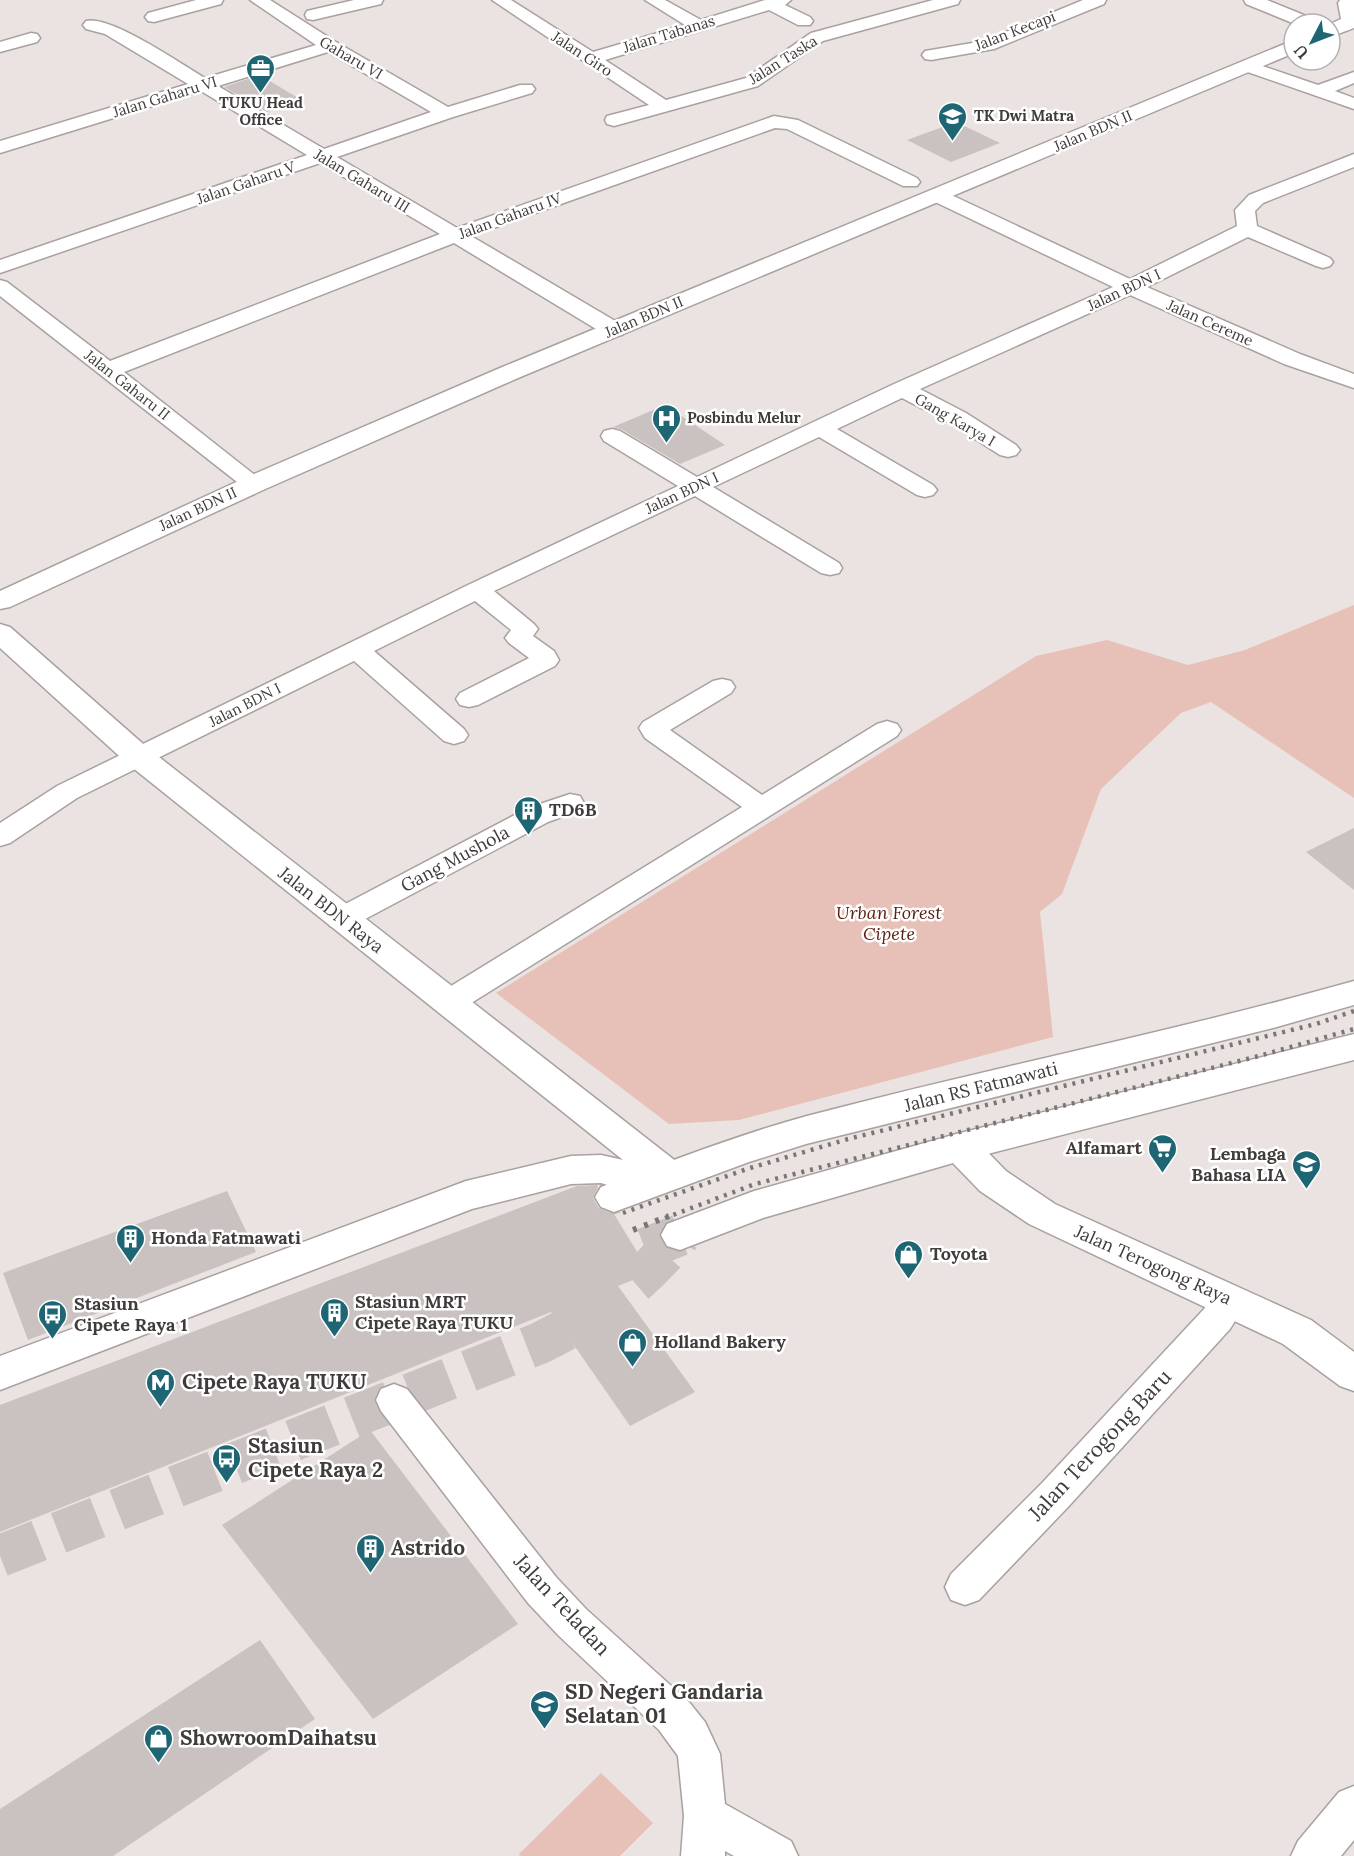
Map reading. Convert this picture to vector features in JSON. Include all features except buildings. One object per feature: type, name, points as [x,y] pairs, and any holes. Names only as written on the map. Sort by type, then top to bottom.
[{"type":"street","points":[[154,17],[215,0]]},
{"type":"street","name":"Gaharu VI","points":[[258,0],[330,46],[446,113]]},
{"type":"street","points":[[313,15],[375,0]]},
{"type":"street","name":"Jalan Giro","points":[[500,0],[665,107]]},
{"type":"street","points":[[653,0],[698,25]]},
{"type":"street","points":[[892,0],[914,10]]},
{"type":"street","name":"Jalan Taska","points":[[614,120],[752,82],[817,37],[952,0]]},
{"type":"street","name":"Jalan Kecapi","points":[[931,55],[988,45],[1098,0]]},
{"type":"street","points":[[1252,0],[1282,12]]},
{"type":"street","points":[[1342,26],[1351,22],[1347,3],[1350,0]]},
{"type":"street","points":[[777,2],[804,21]]},
{"type":"street","name":"Jalan Tabanas","points":[[590,59],[777,2]]},
{"type":"street","name":"Jalan Gaharu III","points":[[101,27],[615,330]]},
{"type":"street","points":[[0,47],[31,38]]},
{"type":"street","name":"Jalan Gaharu VI","points":[[0,147],[330,46]]},
{"type":"street","name":"Jalan BDN II","points":[[0,601],[254,484],[509,373],[1282,51]]},
{"type":"street","points":[[1248,66],[1354,104]]},
{"type":"street","points":[[1319,91],[1354,77]]},
{"type":"street","name":"Jalan Gaharu V","points":[[0,267],[446,113],[526,89]]},
{"type":"street","name":"Jalan Gaharu IV","points":[[108,370],[456,236],[774,122],[791,124],[910,182]]},
{"type":"street","points":[[1323,262],[1247,229],[1244,214],[1251,202],[1354,160]]},
{"type":"street","name":"Jalan Cereme","points":[[938,195],[1131,287],[1292,359],[1353,380]]},
{"type":"street","name":"Jalan BDN I","points":[[0,836],[67,792],[477,590],[902,389],[1131,287],[1247,229]]},
{"type":"street","name":"Jalan Gaharu II","points":[[0,286],[254,484]]},
{"type":"street","name":"Gang Karya I","points":[[902,389],[958,418],[1008,450]]},
{"type":"street","points":[[820,429],[925,490]]},
{"type":"street","points":[[612,436],[830,568]]},
{"type":"street","points":[[469,699],[546,660],[518,638],[525,628],[477,590]]},
{"type":"street","name":"Jalan BDN Raya","points":[[0,633],[139,757],[341,919],[449,1002],[644,1186]]},
{"type":"street","points":[[354,651],[364,656],[454,735]]},
{"type":"street","points":[[722,687],[652,728],[762,808]]},
{"type":"street","points":[[449,1002],[887,730]]},
{"type":"street","name":"Gang Mushola","points":[[341,919],[538,815],[570,803]]},
{"type":"street","name":"Jalan RS Fatmawati","points":[[644,1186],[806,1130],[1273,1016],[1354,993]]},
{"type":"street","points":[[680,1235],[754,1206],[960,1147],[1354,1047]]},
{"type":"street","name":"Jalan Terogong Raya","points":[[960,1147],[993,1181],[1042,1214],[1298,1332],[1354,1374]]},
{"type":"street","points":[[0,1372],[466,1197],[571,1170],[601,1169],[623,1174],[644,1186]]},
{"type":"street","name":"Jalan Terogong Baru","points":[[965,1587],[1055,1495],[1217,1319],[1230,1300]]},
{"type":"street","name":"Jalan Teladan","points":[[394,1400],[542,1590],[572,1622],[674,1716],[690,1736],[699,1754],[704,1836],[776,1856]]},
{"type":"street","points":[[1313,1856],[1354,1807]]},
{"type":"green space","name":"Urban Forest Cipete","points":[[1354,605],[1354,798],[1211,702],[1181,713],[1101,789],[1062,894],[1040,912],[1053,1037],[739,1120],[669,1124],[496,993],[1036,656],[1107,640],[1188,665],[1245,650]]},
{"type":"green space","points":[[601,1773],[653,1823],[620,1856],[520,1856],[519,1854]]},
{"type":"tunnel","points":[[560,1218],[614,1197]]},
{"type":"tunnel","points":[[0,1432],[564,1216]]},
{"type":"tunnel","points":[[0,1556],[540,1343],[581,1321],[617,1297],[649,1269],[680,1235]]},
{"type":"tunnel","points":[[0,1502],[680,1235]]},
{"type":"railway","points":[[623,1213],[747,1169],[848,1139],[1316,1024],[1354,1011]]},
{"type":"railway","points":[[665,1218],[755,1184],[1259,1056],[1354,1029]]},
{"type":"railway","points":[[633,1230],[669,1216]]},
{"type":"place","name":"TUKU Head Office","points":[[261,94]]},
{"type":"place","name":"TK Dwi Matra","points":[[953,142]]},
{"type":"place","name":"Posbindu Melur","points":[[666,444]]},
{"type":"place","name":"TD6B","points":[[528,836]]},
{"type":"place","name":"Alfamart","points":[[1163,1174]]},
{"type":"place","name":"Lembaga Bahasa LIA","points":[[1307,1190]]},
{"type":"place","name":"Honda Fatmawati","points":[[130,1264]]},
{"type":"place","name":"Toyota","points":[[909,1280]]},
{"type":"place","name":"Stasiun MRT Cipete Raya TUKU","points":[[334,1338]]},
{"type":"place","name":"Stasiun Cipete Raya 1","points":[[53,1340]]},
{"type":"place","name":"Holland Bakery","points":[[633,1368]]},
{"type":"place","name":"Cipete Raya TUKU","points":[[161,1408]]},
{"type":"place","name":"Stasiun Cipete Raya 2","points":[[227,1484]]},
{"type":"place","name":"Astrido","points":[[370,1574]]},
{"type":"place","name":"SD Negeri Gandaria Selatan 01","points":[[544,1730]]},
{"type":"place","name":"ShowroomDaihatsu","points":[[159,1764]]}]
